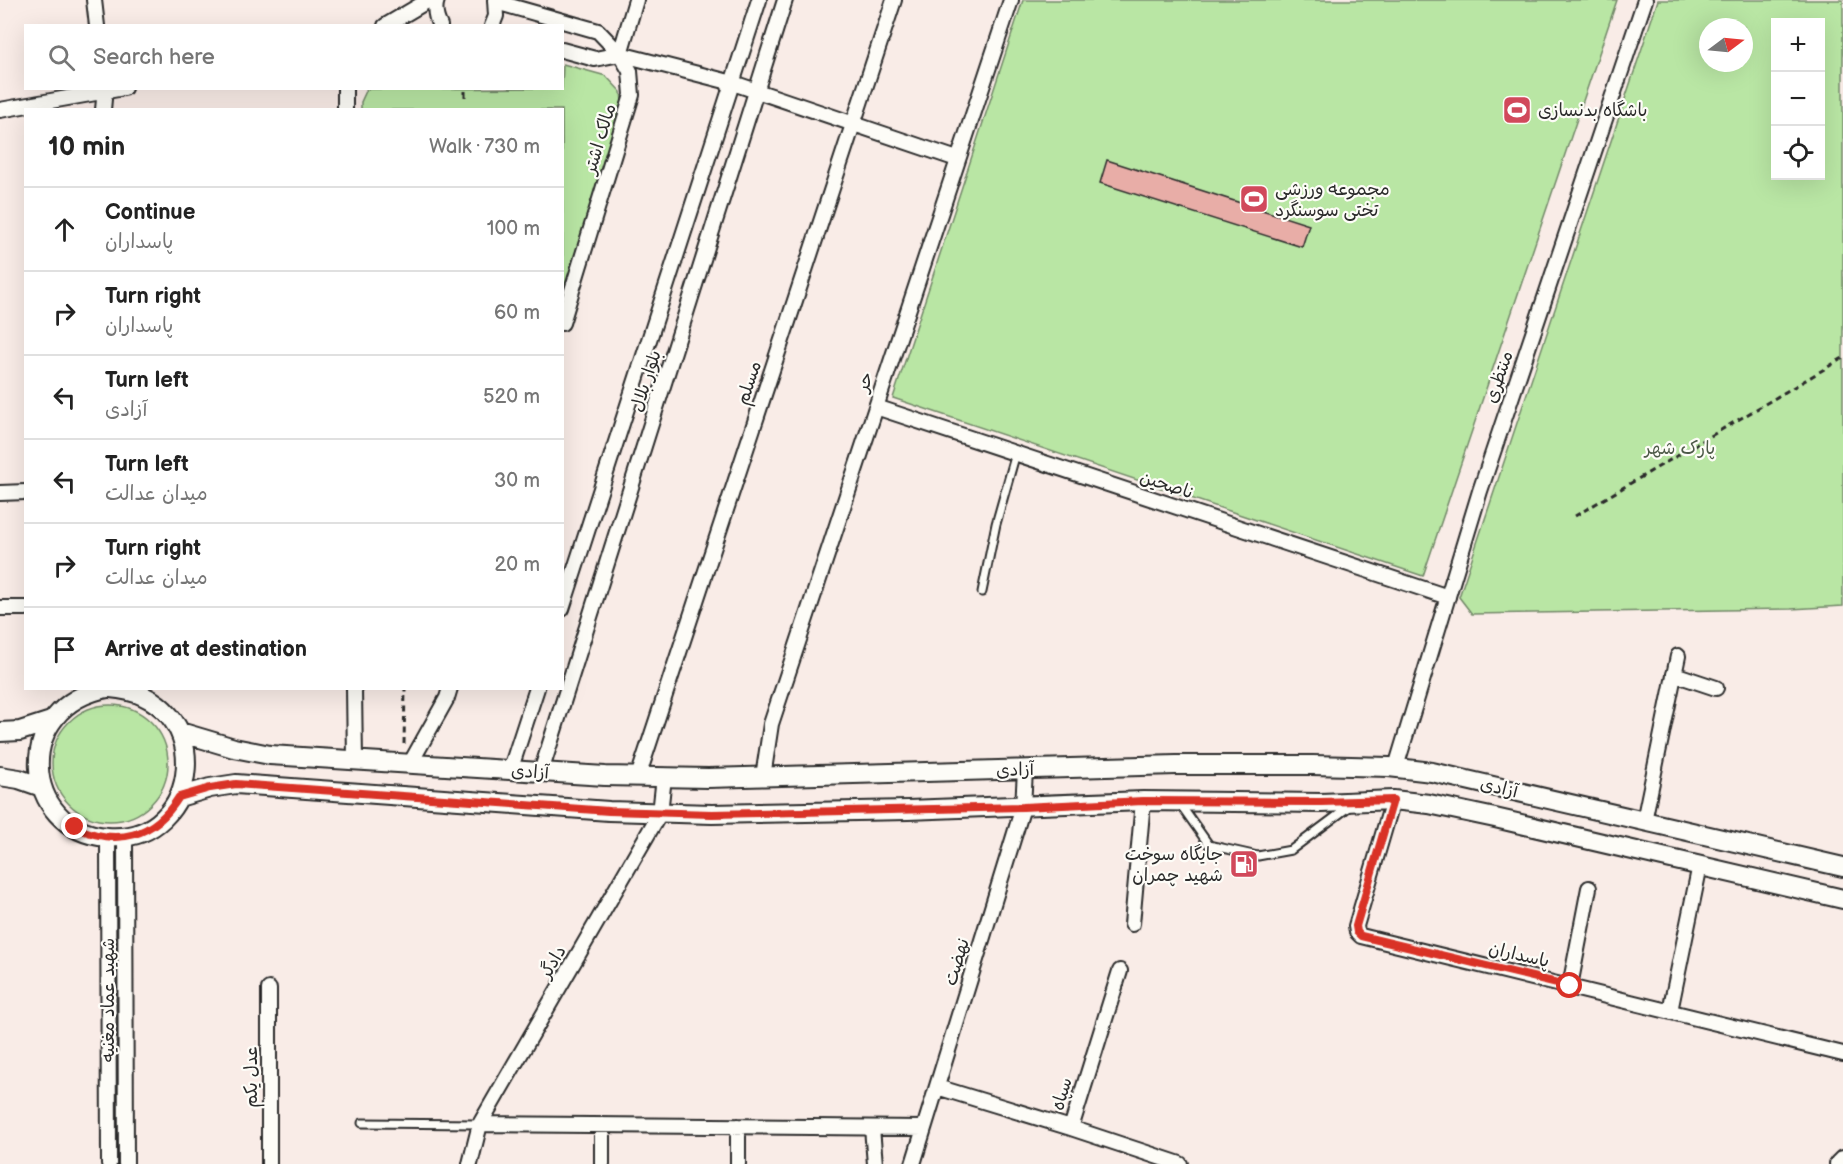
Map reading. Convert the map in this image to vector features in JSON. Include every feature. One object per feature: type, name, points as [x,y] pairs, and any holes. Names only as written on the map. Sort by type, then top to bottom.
[{"type":"main road","points":[[97,690],[77,693],[51,721],[43,736],[39,753],[39,770],[42,787],[50,803],[68,822],[90,834],[116,837],[142,832],[170,812],[185,781],[187,765],[186,748],[171,717],[141,692],[126,690]]},
{"type":"main road","points":[[0,732],[20,731],[51,721]]},
{"type":"main road","name":"آزادی","points":[[180,732],[234,748],[270,755],[638,777],[764,777],[1187,765],[1396,767],[1432,772],[1843,867]]},
{"type":"main road","points":[[0,776],[19,779],[42,787]]},
{"type":"main road","name":"آزادی","points":[[179,797],[210,788],[236,784],[552,808],[712,814],[1023,807],[1143,801],[1393,800],[1430,804],[1843,899]]},
{"type":"main road","points":[[1839,1164],[1843,1160]]},
{"type":"street","points":[[94,0],[97,24]]},
{"type":"street","points":[[388,24],[429,0]]},
{"type":"street","points":[[437,0],[436,19],[439,24]]},
{"type":"street","points":[[620,54],[636,0]]},
{"type":"street","name":"بلوار بلال","points":[[564,603],[759,0]]},
{"type":"street","name":"بلوار بلال","points":[[541,772],[785,0]]},
{"type":"street","name":"مسلم","points":[[638,777],[894,0]]},
{"type":"street","name":"حر","points":[[764,777],[771,724],[1011,0]]},
{"type":"street","name":"منتظری","points":[[1396,767],[1480,491],[1645,0]]},
{"type":"street","points":[[493,24],[496,16],[495,1],[598,32],[620,54]]},
{"type":"street","points":[[564,51],[595,59],[620,54],[733,82],[957,159]]},
{"type":"street","name":"مالک اشتر","points":[[564,316],[632,95],[630,71],[620,54]]},
{"type":"street","points":[[0,110],[106,90],[103,108]]},
{"type":"street","points":[[345,90],[345,108]]},
{"type":"street","name":"ناصحین","points":[[876,407],[1448,597]]},
{"type":"street","points":[[0,493],[24,492]]},
{"type":"street","points":[[0,608],[24,608]]},
{"type":"street","points":[[1644,821],[1678,656]]},
{"type":"street","points":[[1674,674],[1716,688]]},
{"type":"street","points":[[354,690],[355,761]]},
{"type":"street","points":[[406,764],[447,698],[449,690]]},
{"type":"street","points":[[510,771],[536,690]]},
{"type":"street","name":"نهضت","points":[[913,1164],[1023,807],[1025,770]]},
{"type":"street","name":"دادگر","points":[[470,1164],[480,1124],[660,813],[664,777]]},
{"type":"street","name":"پاسداران","points":[[1393,800],[1356,926],[1361,936],[1843,1054]]},
{"type":"street","points":[[1132,924],[1143,801]]},
{"type":"street","name":"شهید عماد مغنیه","points":[[110,1164],[116,837]]},
{"type":"street","name":"شهید عماد مغنیه","points":[[116,837],[126,1164]]},
{"type":"street","points":[[1670,1011],[1700,865]]},
{"type":"street","points":[[1570,986],[1589,888]]},
{"type":"street","name":"سپاه","points":[[937,1087],[1071,1128],[1120,971]]},
{"type":"street","name":"عدل یکم","points":[[269,989],[270,1164]]},
{"type":"street","points":[[480,1124],[924,1128]]},
{"type":"street","points":[[602,1125],[602,1164]]},
{"type":"street","points":[[738,1126],[738,1164]]},
{"type":"street","points":[[872,1128],[875,1164]]},
{"type":"street","points":[[1071,1128],[1180,1164]]},
{"type":"lane","points":[[982,592],[996,524],[1016,453]]},
{"type":"lane","points":[[1178,802],[1209,845],[1258,856],[1291,850],[1356,801]]},
{"type":"lane","points":[[362,1123],[480,1124]]},
{"type":"path","points":[[465,90],[465,97]]},
{"type":"path","points":[[1575,516],[1843,358]]},
{"type":"path","points":[[405,690],[406,764]]},
{"type":"green space","name":"مجموعه ورزشی تختی سوسنگرد","points":[[1023,0],[1617,0],[1423,576],[893,398]]},
{"type":"green space","name":"پارک شهر","points":[[1658,0],[1843,0],[1843,606],[1791,609],[1472,614],[1459,597]]},
{"type":"green space","points":[[564,64],[606,76],[621,92],[623,112],[564,305],[564,108],[361,108],[367,90],[564,90]]},
{"type":"green space","points":[[110,705],[132,709],[151,722],[164,741],[168,763],[164,785],[151,804],[132,817],[110,821],[88,817],[69,804],[56,785],[52,763],[56,741],[69,722],[88,709]]},
{"type":"building","points":[[1107,160],[1309,225],[1302,247],[1100,183]]},
{"type":"place","name":"باشگاه بدنسازی","points":[[1517,110]]},
{"type":"place","name":"مجموعه ورزشی تختی سوسنگرد","points":[[1254,199]]},
{"type":"place","name":"جایگاه سوخت شهید چمران","points":[[1244,864]]},
{"type":"route","points":[[75,827],[90,834],[125,837],[142,832],[157,823],[170,812],[179,797],[210,788],[236,784],[609,811],[712,814],[1023,807],[1143,801],[1393,800],[1356,926],[1357,932],[1361,936],[1570,986]]}]
